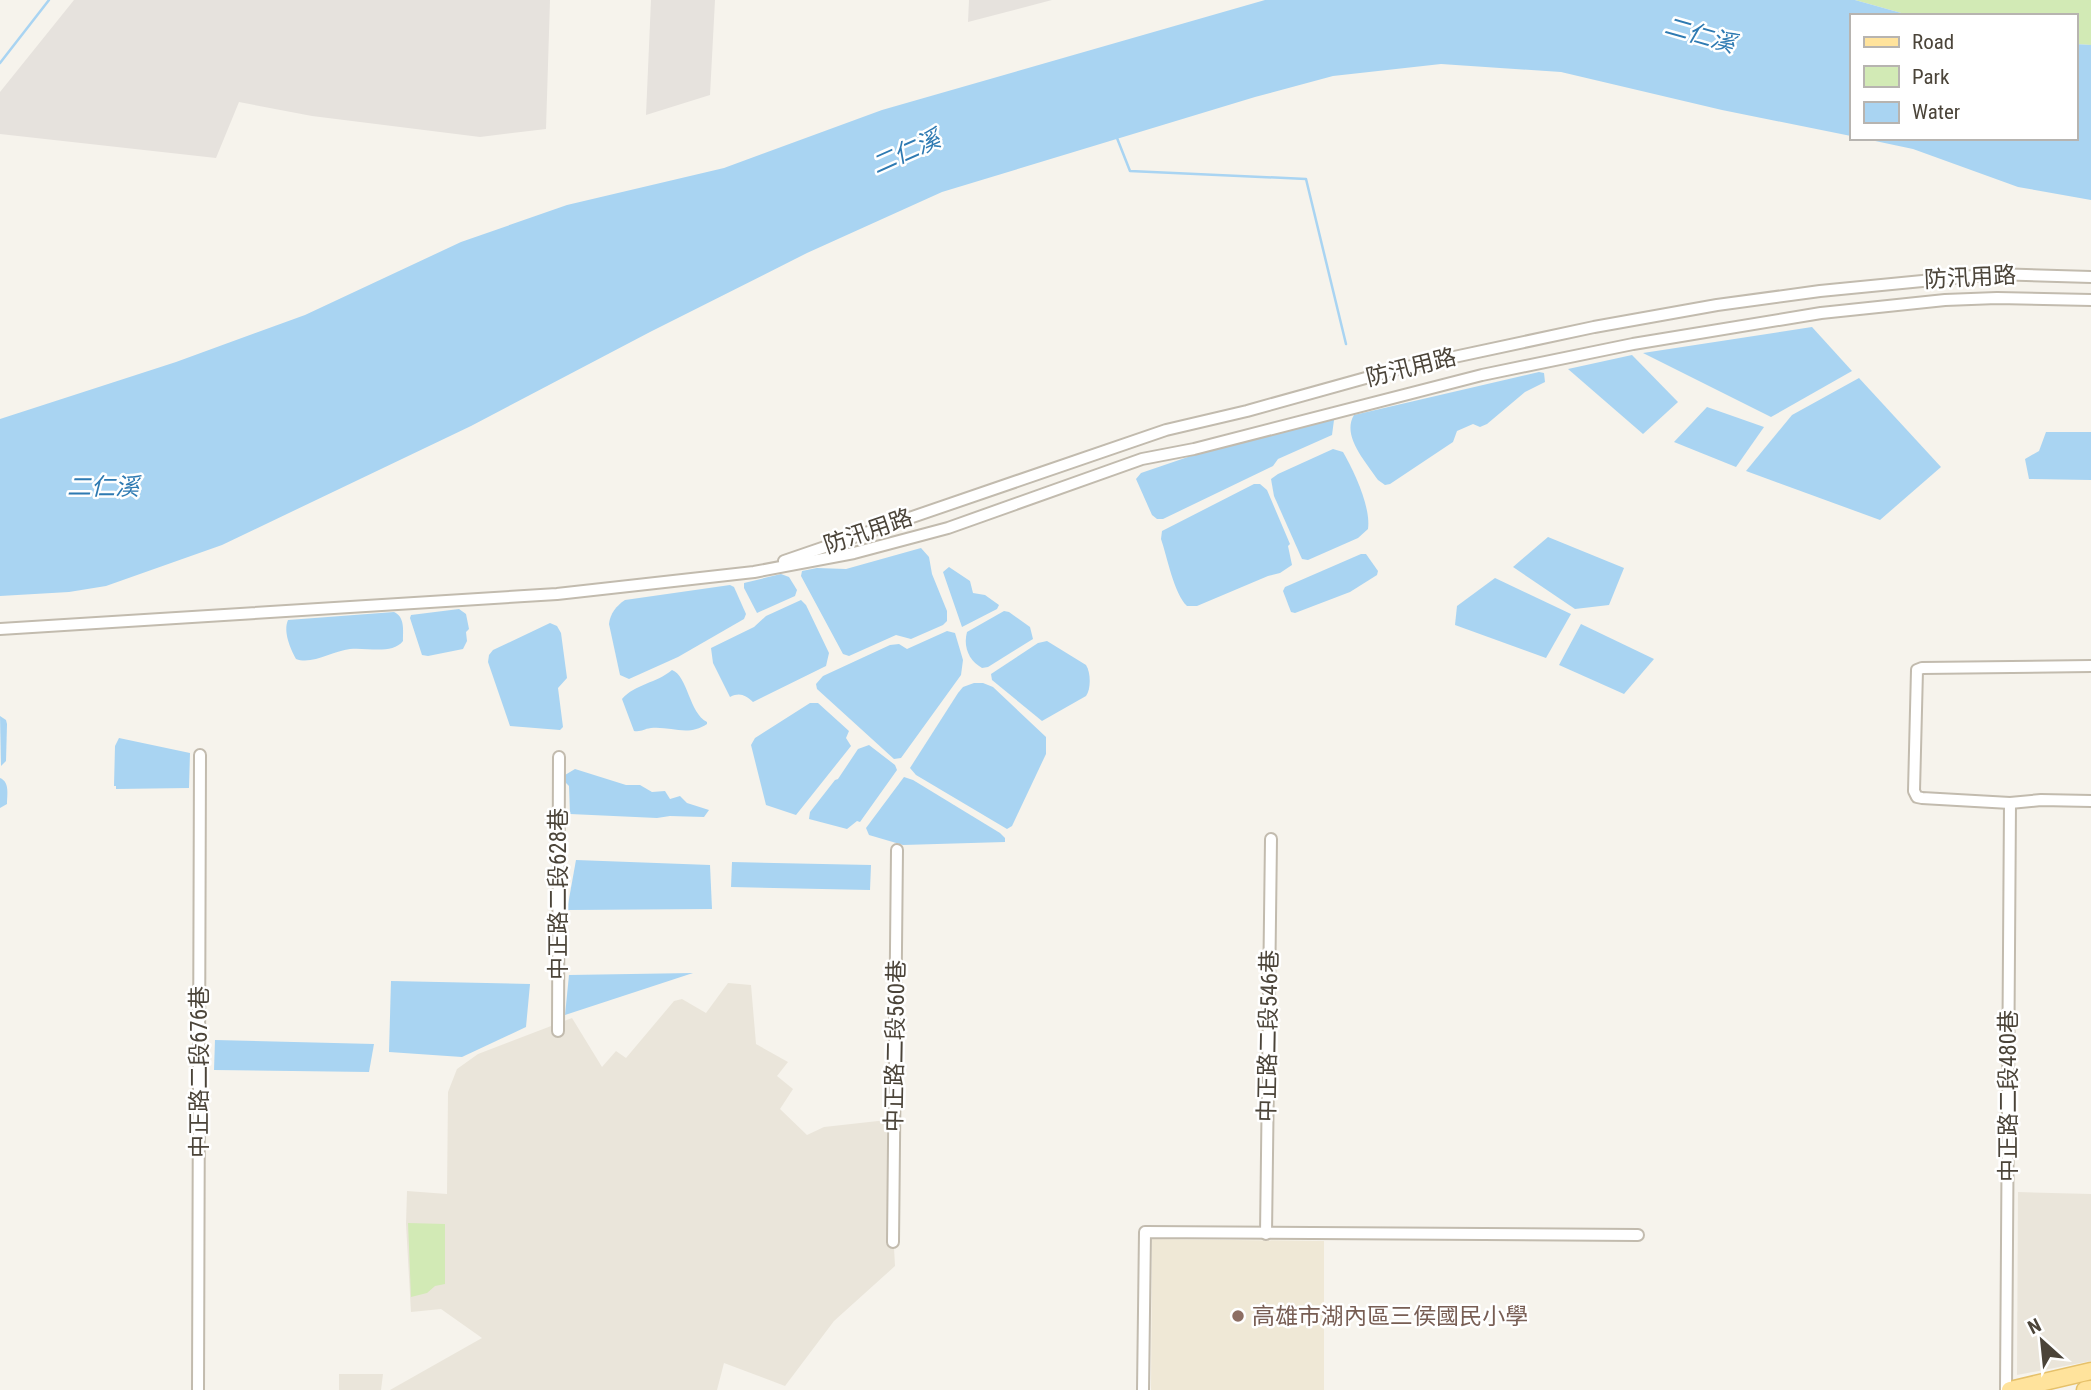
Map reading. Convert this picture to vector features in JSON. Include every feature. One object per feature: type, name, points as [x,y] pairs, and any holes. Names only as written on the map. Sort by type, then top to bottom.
[{"type":"main road","points":[[2008,1390],[2091,1371]]},
{"type":"main road","points":[[2085,1390],[2091,1389]]},
{"type":"street","name":"防汛用路","points":[[754,572],[864,531],[1166,430],[1247,411],[1410,366],[1717,305],[1820,291],[1994,274],[2091,276]]},
{"type":"street","points":[[0,629],[557,594],[754,572],[854,553],[935,531],[1142,459],[1194,449],[1482,374],[1821,313],[1945,300],[2091,300]]},
{"type":"street","points":[[2091,666],[1917,670],[1914,791],[1917,797],[2010,803],[2091,801]]},
{"type":"street","name":"中正路二段676巷","points":[[198,1390],[200,755]]},
{"type":"street","name":"中正路二段628巷","points":[[558,1031],[559,757]]},
{"type":"street","name":"中正路二段480巷","points":[[2008,1390],[2010,803]]},
{"type":"street","name":"中正路二段546巷","points":[[1266,1234],[1270,839]]},
{"type":"street","name":"中正路二段560巷","points":[[893,1242],[897,850]]},
{"type":"street","points":[[1143,1390],[1145,1232],[1638,1235]]},
{"type":"shaded area","points":[[74,0],[550,0],[546,129],[480,137],[312,116],[239,102],[216,158],[0,134],[0,92]]},
{"type":"shaded area","points":[[651,0],[715,0],[710,95],[646,115]]},
{"type":"shaded area","points":[[969,0],[1052,0],[968,22]]},
{"type":"shaded area","points":[[728,983],[751,985],[756,1044],[788,1062],[777,1076],[793,1089],[780,1109],[807,1135],[824,1127],[887,1120],[895,1266],[834,1321],[785,1386],[724,1363],[717,1390],[390,1390],[482,1338],[441,1309],[411,1312],[407,1191],[447,1194],[448,1092],[457,1069],[478,1054],[572,1018],[602,1067],[616,1051],[626,1058],[674,1001],[682,999],[706,1013]]},
{"type":"shaded area","points":[[2018,1192],[2091,1194],[2091,1361],[2017,1375]]},
{"type":"shaded area","name":"高雄市湖內區三侯國民小學","points":[[1152,1239],[1324,1241],[1324,1390],[1151,1390]]},
{"type":"shaded area","points":[[339,1374],[383,1374],[381,1390],[339,1390]]},
{"type":"green space","points":[[1855,0],[2091,0],[2091,45],[2077,44],[2077,14],[1905,14]]},
{"type":"green space","points":[[408,1223],[445,1224],[445,1284],[411,1297]]},
{"type":"water","name":"二仁溪","points":[[1265,0],[1855,0],[1905,14],[1850,14],[1850,136],[1722,110],[1561,72],[1441,64],[1333,76],[942,192],[807,253],[471,426],[222,545],[106,586],[69,592],[0,596],[0,419],[176,362],[305,315],[461,242],[567,205],[724,168],[882,110]]},
{"type":"water","points":[[2077,44],[2091,45],[2091,200],[2018,187],[1913,149],[1870,140],[2077,140]]},
{"type":"water","points":[[1812,327],[1852,371],[1771,417],[1643,353]]},
{"type":"water","points":[[1632,355],[1678,402],[1643,434],[1568,369]]},
{"type":"water","points":[[1544,373],[1545,382],[1525,392],[1487,424],[1480,427],[1473,424],[1457,431],[1453,442],[1390,484],[1385,485],[1378,480],[1353,440],[1351,423],[1354,415]]},
{"type":"water","points":[[1859,378],[1941,467],[1880,520],[1746,471],[1792,415]]},
{"type":"water","points":[[1707,407],[1764,427],[1736,467],[1674,442]]},
{"type":"water","points":[[1330,418],[1334,420],[1332,435],[1278,459],[1273,466],[1163,519],[1152,515],[1136,479],[1141,473],[1226,444]]},
{"type":"water","points":[[2046,432],[2091,432],[2091,480],[2029,479],[2025,459],[2039,451]]},
{"type":"water","points":[[1333,449],[1343,452],[1357,479],[1367,510],[1368,529],[1358,538],[1308,560],[1302,559],[1274,496],[1271,479]]},
{"type":"water","points":[[1254,484],[1260,484],[1267,490],[1290,544],[1288,546],[1292,565],[1280,573],[1197,606],[1187,606],[1178,593],[1171,574],[1161,539],[1162,531]]},
{"type":"water","points":[[1548,537],[1624,568],[1609,605],[1575,609],[1513,567]]},
{"type":"water","points":[[921,548],[929,557],[932,574],[947,611],[947,621],[911,639],[896,635],[849,656],[843,654],[801,576],[802,571],[817,568],[846,569]]},
{"type":"water","points":[[1366,554],[1378,571],[1377,575],[1350,592],[1295,613],[1291,612],[1283,591],[1285,587]]},
{"type":"water","points":[[949,567],[970,581],[973,593],[985,595],[999,605],[997,609],[962,627],[943,572]]},
{"type":"water","points":[[781,574],[789,577],[797,590],[795,596],[757,613],[744,583]]},
{"type":"water","points":[[1495,578],[1571,614],[1546,658],[1455,625],[1457,606]]},
{"type":"water","points":[[730,585],[734,587],[746,614],[744,619],[678,657],[629,679],[620,675],[609,624],[612,614],[622,602]]},
{"type":"water","points":[[801,600],[829,653],[826,666],[753,702],[742,695],[730,697],[713,663],[711,648],[754,627],[766,616]]},
{"type":"water","points":[[459,609],[466,614],[469,629],[463,649],[422,655],[411,615]]},
{"type":"water","points":[[1004,611],[1030,627],[1033,639],[982,668],[968,653],[967,632]]},
{"type":"water","points":[[394,612],[402,620],[403,641],[392,648],[350,649],[316,659],[302,660],[296,659],[288,640],[288,620]]},
{"type":"water","points":[[550,623],[557,626],[561,633],[567,678],[558,688],[563,727],[560,730],[510,726],[488,662],[489,655],[493,650]]},
{"type":"water","points":[[1581,624],[1654,659],[1624,694],[1559,665]]},
{"type":"water","points":[[947,631],[955,633],[963,660],[961,675],[901,758],[894,759],[817,689],[816,684],[823,676],[890,645],[899,644],[907,649]]},
{"type":"water","points":[[1047,641],[1086,665],[1090,685],[1086,696],[1042,721],[992,680],[991,674],[1038,643]]},
{"type":"water","points":[[672,670],[682,679],[696,711],[707,724],[693,730],[651,728],[634,731],[622,699],[633,690]]},
{"type":"water","points":[[974,683],[993,687],[1046,737],[1046,754],[1012,826],[1007,829],[916,775],[910,768],[958,693],[963,687]]},
{"type":"water","points":[[810,703],[818,703],[849,731],[846,738],[851,746],[796,815],[766,805],[751,745],[755,738]]},
{"type":"water","points":[[0,716],[7,724],[6,761],[1,766]]},
{"type":"water","points":[[119,738],[190,753],[189,788],[116,789],[115,746]]},
{"type":"water","points":[[869,745],[895,765],[897,770],[860,822],[857,821],[847,829],[809,819],[810,812],[838,779],[858,749]]},
{"type":"water","points":[[575,769],[626,785],[640,785],[652,792],[665,791],[670,799],[680,796],[687,803],[709,810],[704,817],[570,814],[569,786],[565,782],[565,775]]},
{"type":"water","points":[[904,777],[1000,833],[1005,842],[903,845],[869,835],[866,828]]},
{"type":"water","points":[[0,778],[7,786],[7,804],[0,808]]},
{"type":"water","points":[[576,860],[710,865],[712,909],[567,910]]},
{"type":"water","points":[[732,862],[871,865],[870,890],[731,887]]},
{"type":"water","points":[[693,973],[565,1015],[569,975]]},
{"type":"water","points":[[391,981],[530,984],[526,1027],[462,1057],[389,1052]]},
{"type":"water","points":[[215,1040],[374,1044],[369,1072],[214,1070]]},
{"type":"waterway","points":[[0,63],[49,0]]},
{"type":"waterway","points":[[1117,138],[1130,171],[1306,179],[1346,344]]},
{"type":"place","name":"高雄市湖內區三侯國民小學","points":[[1238,1316]]}]
